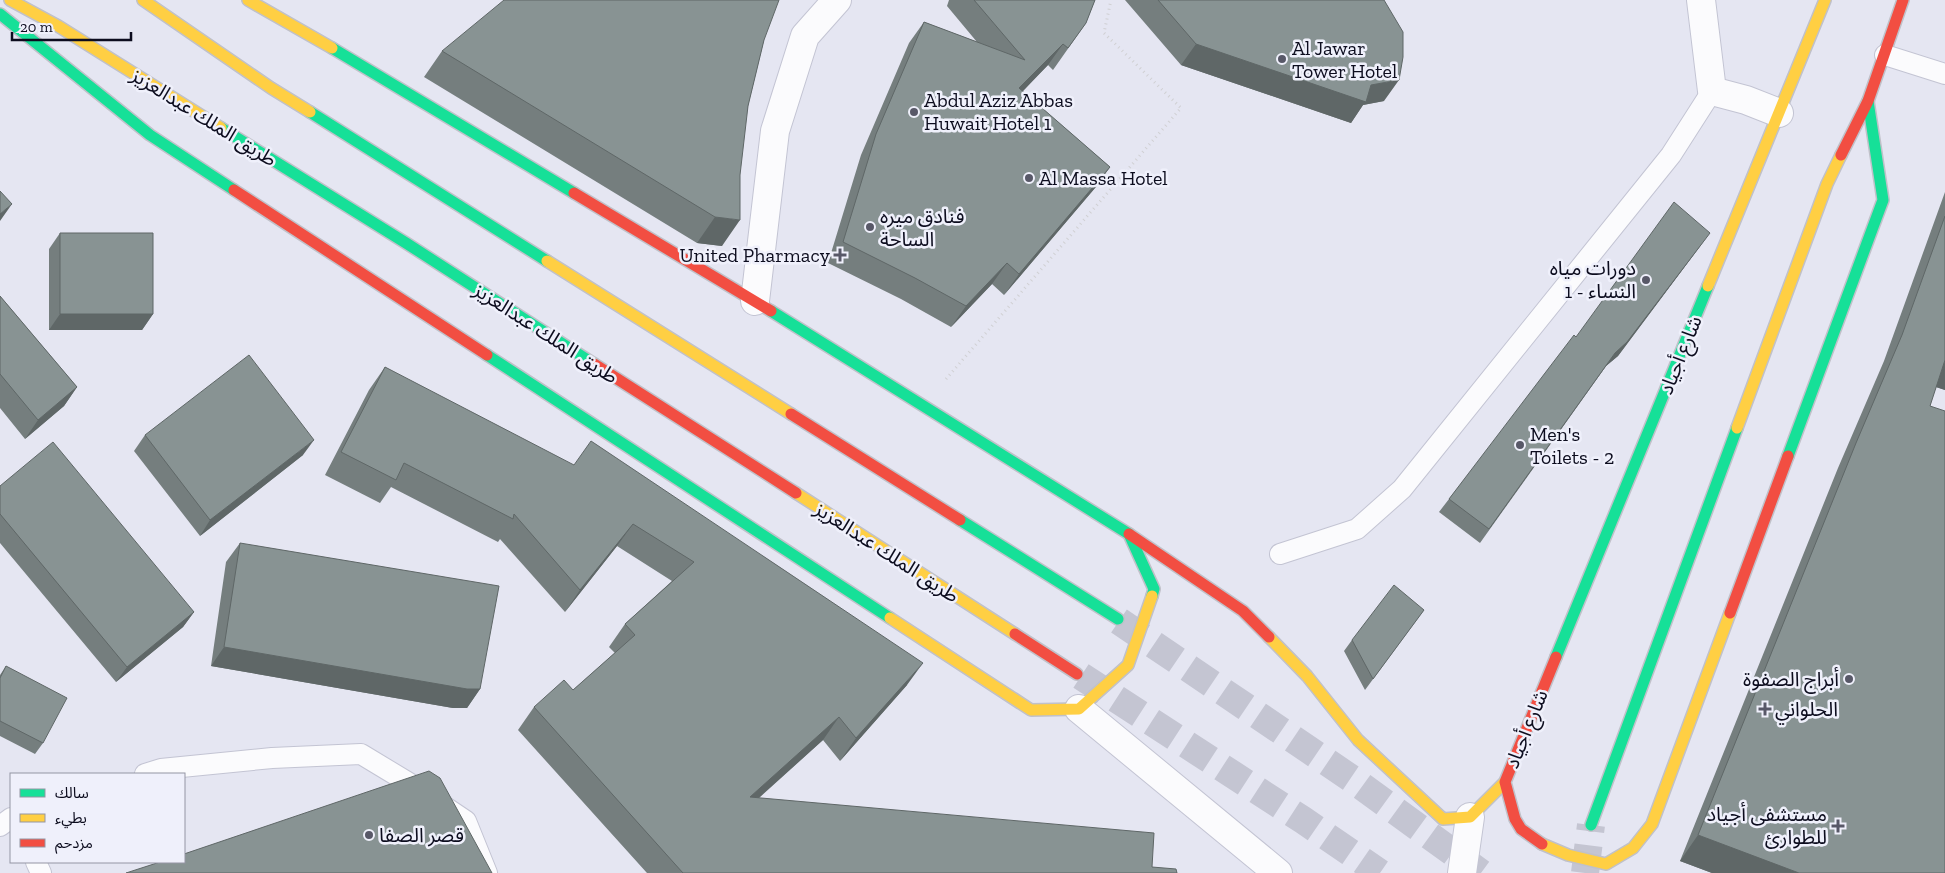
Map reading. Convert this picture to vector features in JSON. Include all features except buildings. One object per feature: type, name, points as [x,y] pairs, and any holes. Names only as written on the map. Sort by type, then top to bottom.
[{"type":"main road","name":"طريق الملك عبدالعزيز","points":[[10,0],[58,26],[406,243],[1078,674]]},
{"type":"main road","points":[[143,0],[271,88],[1118,620]]},
{"type":"main road","points":[[248,0],[297,27],[755,301],[1129,534],[1243,612],[1307,676],[1358,740],[1444,819],[1470,817],[1505,782]]},
{"type":"main road","name":"شارع أجياد","points":[[1826,0],[1505,782],[1515,822],[1535,841],[1578,859],[1606,864],[1633,848],[1652,824],[1883,200],[1868,101]]},
{"type":"main road","name":"شارع أجياد","points":[[1591,825],[1827,184],[1868,101],[1903,0]]},
{"type":"main road","points":[[0,14],[150,135],[1031,710],[1079,709],[1128,665],[1154,589],[1129,534]]},
{"type":"street","points":[[755,301],[775,131],[805,36],[837,0]]},
{"type":"street","points":[[1701,0],[1712,91],[1746,100],[1779,113]]},
{"type":"street","points":[[1079,709],[1278,873]]},
{"type":"street","points":[[1462,873],[1470,817]]},
{"type":"lane","points":[[1885,55],[1945,74]]},
{"type":"lane","points":[[1280,554],[1357,530],[1402,489],[1670,155],[1712,91]]},
{"type":"lane","points":[[148,773],[161,769],[272,758],[361,754],[466,821],[487,873]]},
{"type":"path","points":[[923,406],[1181,108],[1104,33],[1111,0]]},
{"type":"tunnel","points":[[1119,621],[1352,779],[1481,873]]},
{"type":"tunnel","points":[[1081,676],[1303,820],[1380,873]]},
{"type":"tunnel","points":[[1585,873],[1591,825]]},
{"type":"traffic: fast","points":[[0,14],[150,135],[234,190]]},
{"type":"traffic: fast","points":[[332,48],[574,193]]},
{"type":"traffic: fast","points":[[1788,456],[1883,200],[1868,101]]},
{"type":"traffic: fast","points":[[310,112],[547,261]]},
{"type":"traffic: fast","points":[[221,128],[406,243],[594,364]]},
{"type":"traffic: fast","points":[[1556,657],[1708,286]]},
{"type":"traffic: fast","points":[[771,311],[1129,534],[1154,589],[1152,596]]},
{"type":"traffic: fast","points":[[487,355],[890,618]]},
{"type":"traffic: fast","points":[[1591,825],[1737,428]]},
{"type":"traffic: fast","points":[[960,520],[1118,619]]},
{"type":"traffic: slow","points":[[10,0],[58,26],[221,128]]},
{"type":"traffic: slow","points":[[143,0],[271,88],[310,112]]},
{"type":"traffic: slow","points":[[248,0],[332,48]]},
{"type":"traffic: slow","points":[[1708,286],[1825,0]]},
{"type":"traffic: slow","points":[[1737,428],[1827,184],[1841,155]]},
{"type":"traffic: slow","points":[[547,261],[791,414]]},
{"type":"traffic: slow","points":[[796,493],[1015,634]]},
{"type":"traffic: slow","points":[[890,618],[1031,710],[1079,709],[1128,665],[1152,596]]},
{"type":"traffic: slow","points":[[1542,844],[1568,855],[1606,864],[1633,848],[1652,824],[1730,613]]},
{"type":"traffic: slow","points":[[1269,637],[1307,676],[1358,740],[1443,819],[1470,817],[1505,782]]},
{"type":"traffic: jam","points":[[1841,155],[1868,101],[1903,0]]},
{"type":"traffic: jam","points":[[234,190],[487,355]]},
{"type":"traffic: jam","points":[[574,193],[771,311]]},
{"type":"traffic: jam","points":[[594,364],[796,493]]},
{"type":"traffic: jam","points":[[791,414],[960,520]]},
{"type":"traffic: jam","points":[[1730,613],[1788,456]]},
{"type":"traffic: jam","points":[[1129,534],[1243,611],[1269,637]]},
{"type":"traffic: jam","points":[[1015,634],[1077,674]]},
{"type":"traffic: jam","points":[[1542,844],[1521,829],[1515,819],[1505,782],[1556,657]]},
{"type":"place","name":"Al Jawar Tower Hotel","points":[[1282,59]]},
{"type":"place","name":"Abdul Aziz Abbas Huwait Hotel 1","points":[[914,112]]},
{"type":"place","name":"Al Massa Hotel","points":[[1029,178]]},
{"type":"place","name":"فنادق ميره الساحة","points":[[870,227]]},
{"type":"place","name":"United Pharmacy","points":[[840,255]]},
{"type":"place","name":"دورات مياه النساء - 1","points":[[1646,280]]},
{"type":"place","name":"Men's Toilets - 2","points":[[1520,445]]},
{"type":"place","name":"أبراج الصفوة","points":[[1849,679]]},
{"type":"place","name":"الحلواني","points":[[1765,709]]},
{"type":"place","name":"مستشفى أجياد للطوارئ","points":[[1838,826]]},
{"type":"place","name":"قصر الصفا","points":[[369,835]]}]
